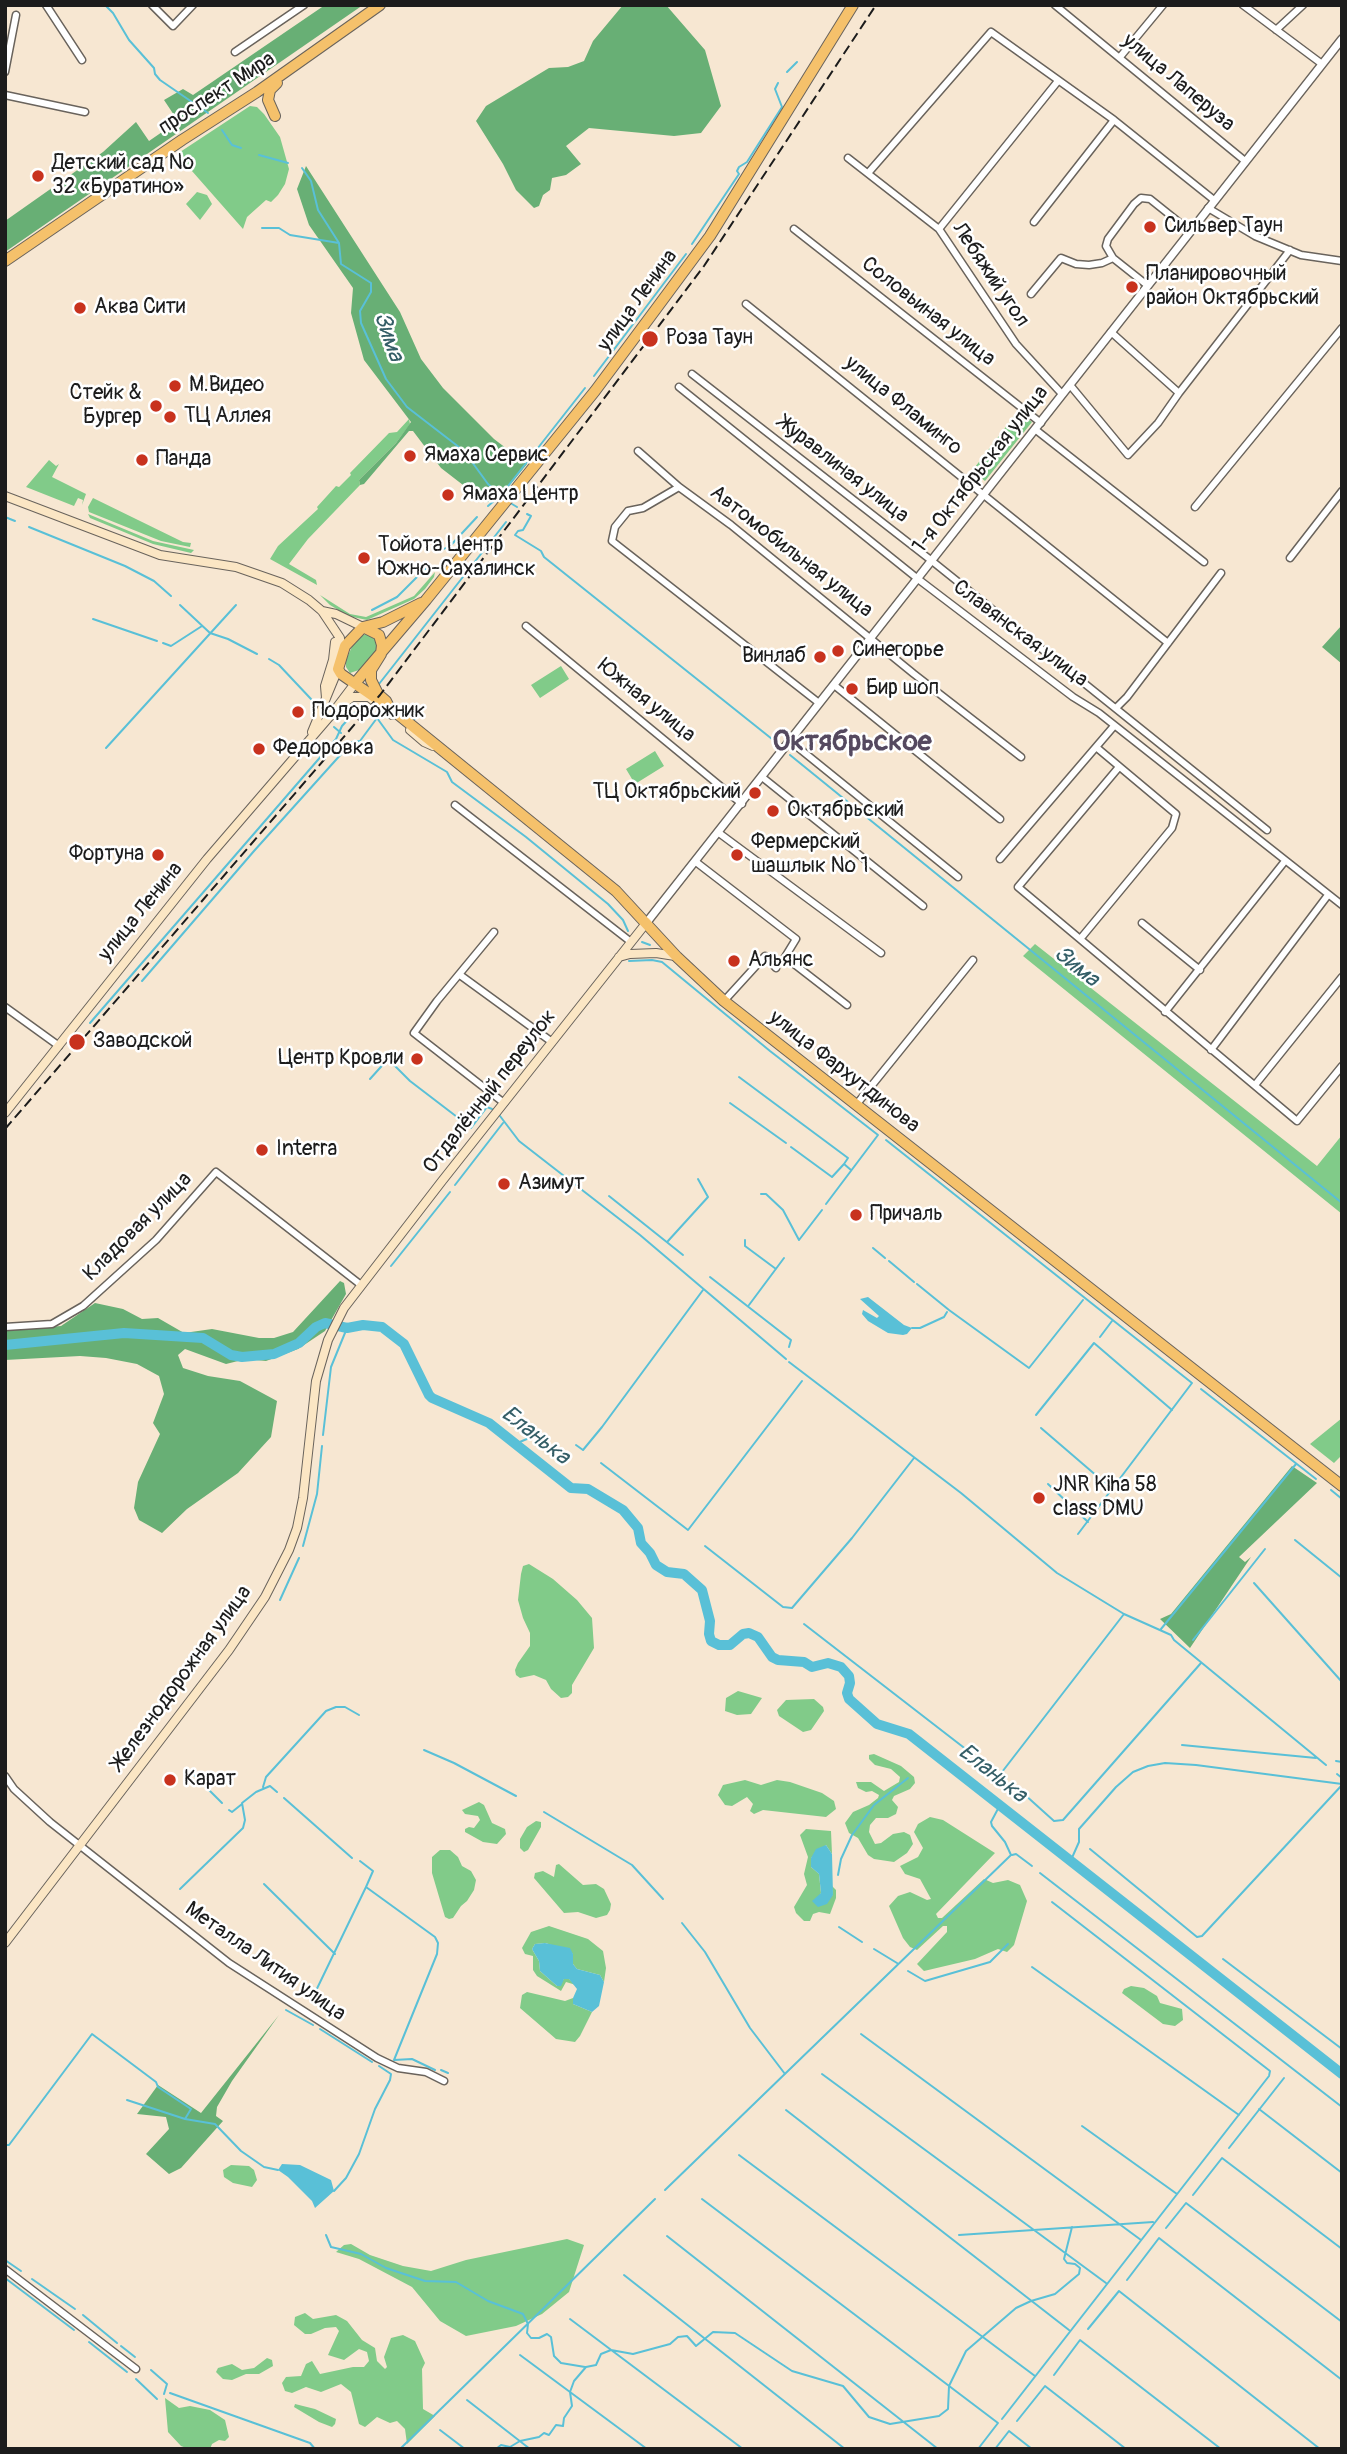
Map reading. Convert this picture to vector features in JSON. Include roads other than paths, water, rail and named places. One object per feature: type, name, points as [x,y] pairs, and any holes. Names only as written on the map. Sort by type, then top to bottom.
[{"type":"main road","name":"проспект Мира","points":[[5,261],[257,92],[380,5]]},
{"type":"main road","name":"улица Ленина","points":[[6,1108],[59,1046],[207,859],[331,715],[595,391],[710,236],[853,5]]},
{"type":"main road","points":[[275,116],[268,100],[270,90],[294,71],[300,61]]},
{"type":"main road","points":[[257,92],[275,116]]},
{"type":"main road","points":[[223,114],[256,99],[275,116]]},
{"type":"main road","points":[[5,496],[160,555],[236,567],[269,578],[300,594],[321,611],[340,638],[339,664],[344,677],[356,682],[389,707]]},
{"type":"main road","name":"улица Ленина","points":[[363,627],[392,618],[426,600]]},
{"type":"main road","points":[[321,611],[336,614],[379,635],[383,645],[381,654]]},
{"type":"main road","points":[[321,611],[335,641],[333,660],[325,686],[326,698]]},
{"type":"main road","points":[[339,664],[345,646],[363,627]]},
{"type":"main road","name":"улица Фархутдинова","points":[[381,654],[371,670],[371,680],[389,707],[580,861],[647,922],[677,957],[724,1000],[1342,1486]]},
{"type":"main road","name":"улица Ленина","points":[[310,737],[339,664]]},
{"type":"main road","points":[[331,715],[352,697],[369,696],[424,742],[440,749]]},
{"type":"main road","name":"Отдалённый переулок","points":[[361,1285],[647,922]]},
{"type":"main road","points":[[620,957],[656,953],[677,957]]},
{"type":"main road","name":"Железнодорожная улица","points":[[5,1944],[229,1650],[265,1597],[289,1550],[303,1498],[316,1381],[328,1340],[344,1308],[361,1285]]},
{"type":"street","points":[[46,5],[82,60]]},
{"type":"street","points":[[152,5],[173,26],[193,5]]},
{"type":"street","points":[[235,52],[304,5]]},
{"type":"street","name":"улица Лаперуза","points":[[1055,5],[1245,161]]},
{"type":"street","points":[[1120,57],[1163,5]]},
{"type":"street","points":[[1243,5],[1322,64]]},
{"type":"street","points":[[1276,30],[1303,5]]},
{"type":"street","points":[[5,72],[16,15]]},
{"type":"street","points":[[869,172],[991,32],[1114,120],[1214,200]]},
{"type":"street","name":"1-я Октябрьская улица","points":[[647,922],[1342,39]]},
{"type":"street","points":[[939,229],[1058,81]]},
{"type":"street","points":[[5,95],[85,112]]},
{"type":"street","points":[[1034,222],[1114,120]]},
{"type":"street","name":"Лебяжий угол","points":[[848,158],[939,229],[1016,344],[1062,394]]},
{"type":"street","points":[[1147,285],[1114,258],[1107,247],[1108,239],[1142,198],[1150,199],[1190,231]]},
{"type":"street","points":[[1208,208],[1255,236],[1290,250],[1342,261]]},
{"type":"street","name":"Соловьиная улица","points":[[794,229],[1204,562]]},
{"type":"street","points":[[1070,385],[1128,455],[1158,423],[1290,250]]},
{"type":"street","points":[[1031,294],[1061,258],[1076,264],[1089,265],[1114,258]]},
{"type":"street","name":"улица Фламинго","points":[[746,304],[1168,643]]},
{"type":"street","points":[[1195,507],[1342,328]]},
{"type":"street","points":[[1111,332],[1179,393]]},
{"type":"street","name":"Журавлиная улица","points":[[692,374],[932,561],[1267,830]]},
{"type":"street","name":"Славянская улица","points":[[679,387],[918,579],[1114,726],[1342,905]]},
{"type":"street","name":"Автомобильная улица","points":[[638,451],[1021,757]]},
{"type":"street","points":[[679,486],[643,508],[628,511],[615,527],[611,541],[819,703]]},
{"type":"street","points":[[1290,558],[1342,491]]},
{"type":"street","points":[[1116,708],[1221,573]]},
{"type":"street","name":"Южная улица","points":[[526,626],[742,804]]},
{"type":"street","points":[[834,685],[1000,819]]},
{"type":"street","points":[[1000,859],[1114,726]]},
{"type":"street","points":[[790,741],[958,877]]},
{"type":"street","points":[[1081,938],[1172,828],[1176,814],[1096,747]]},
{"type":"street","points":[[1119,767],[1018,887],[1297,1121],[1342,1066]]},
{"type":"street","points":[[762,777],[923,906]]},
{"type":"street","points":[[455,805],[631,942]]},
{"type":"street","points":[[719,833],[881,953]]},
{"type":"street","points":[[1166,1012],[1285,861]]},
{"type":"street","points":[[696,862],[796,939],[785,957],[847,1005]]},
{"type":"street","points":[[1211,1050],[1328,895]]},
{"type":"street","points":[[1142,923],[1200,970]]},
{"type":"street","points":[[495,932],[414,1033],[504,1103]]},
{"type":"street","points":[[724,1000],[765,957],[776,968]]},
{"type":"street","points":[[856,1105],[973,960]]},
{"type":"street","points":[[460,975],[552,1042]]},
{"type":"street","points":[[1255,1085],[1342,976]]},
{"type":"street","points":[[5,1007],[59,1046]]},
{"type":"street","name":"Кладовая улица","points":[[5,1326],[52,1324],[83,1306],[156,1240],[216,1172],[361,1285]]},
{"type":"street","name":"Металла Лития улица","points":[[5,1776],[41,1814],[229,1963],[377,2058],[398,2068],[426,2072],[444,2081]]},
{"type":"street","points":[[5,2269],[136,2369]]},
{"type":"water","points":[[868,1297],[904,1325],[912,1328],[903,1335],[888,1333],[868,1321],[862,1314],[863,1310],[877,1318],[879,1316],[860,1299]]},
{"type":"water","points":[[826,1845],[832,1854],[833,1895],[827,1904],[818,1907],[812,1901],[821,1893],[819,1874],[811,1867],[811,1858],[816,1849]]},
{"type":"water","points":[[545,1943],[570,1948],[573,1964],[577,1969],[600,1975],[604,1982],[599,2006],[592,2012],[573,2004],[577,1989],[569,1979],[564,1979],[561,1986],[557,1986],[540,1971],[539,1961],[532,1949],[535,1944]]},
{"type":"water","points":[[282,2164],[300,2165],[331,2180],[334,2191],[315,2208],[312,2201],[278,2170]]},
{"type":"waterway","name":"Зима","points":[[105,5],[129,40],[154,68],[160,80],[208,113]]},
{"type":"waterway","points":[[787,72],[797,62]]},
{"type":"waterway","points":[[692,244],[739,174],[739,167],[747,162],[782,107],[775,89],[778,83]]},
{"type":"waterway","name":"Зима","points":[[222,130],[232,145],[241,148]]},
{"type":"waterway","name":"Зима","points":[[259,155],[288,163]]},
{"type":"waterway","name":"Зима","points":[[302,168],[311,181],[318,210],[339,243],[341,264],[371,283],[371,292],[360,311],[361,323],[386,379],[407,407],[464,451],[488,484],[501,496]]},
{"type":"waterway","points":[[262,228],[279,228],[290,235],[339,243]]},
{"type":"waterway","points":[[594,376],[686,254]]},
{"type":"waterway","points":[[488,506],[501,495],[585,388]]},
{"type":"waterway","name":"Зима","points":[[512,504],[517,507]]},
{"type":"waterway","name":"Зима","points":[[527,514],[531,516],[523,530],[515,535],[541,551],[544,557],[777,743]]},
{"type":"waterway","points":[[5,517],[15,521]]},
{"type":"waterway","points":[[442,550],[451,545],[477,517]]},
{"type":"waterway","points":[[379,684],[506,522]]},
{"type":"waterway","points":[[29,527],[125,566],[154,581],[171,596]]},
{"type":"waterway","points":[[372,610],[397,597],[428,566]]},
{"type":"waterway","points":[[180,605],[210,633],[257,654]]},
{"type":"waterway","points":[[106,748],[236,605]]},
{"type":"waterway","points":[[93,619],[157,641]]},
{"type":"waterway","points":[[163,643],[171,646],[202,626]]},
{"type":"waterway","points":[[269,659],[279,665],[311,699]]},
{"type":"waterway","points":[[90,1023],[336,739],[342,726],[364,705]]},
{"type":"waterway","points":[[413,721],[420,712]]},
{"type":"waterway","points":[[142,981],[254,851],[352,742],[360,741],[377,718],[393,740],[447,772],[452,782],[526,837],[608,904],[623,920],[628,931]]},
{"type":"waterway","points":[[334,727],[341,733]]},
{"type":"waterway","name":"Зима","points":[[790,755],[1342,1203]]},
{"type":"waterway","points":[[642,942],[650,945]]},
{"type":"waterway","points":[[629,961],[662,962],[878,1135],[826,1204]]},
{"type":"waterway","points":[[370,1079],[388,1059],[410,1081],[461,1120]]},
{"type":"waterway","points":[[739,1077],[848,1158],[844,1164],[851,1170]]},
{"type":"waterway","points":[[730,1103],[786,1143]]},
{"type":"waterway","points":[[467,1125],[471,1128],[487,1107],[492,1109]]},
{"type":"waterway","points":[[500,1116],[519,1141],[640,1235],[786,1359]]},
{"type":"waterway","points":[[455,1185],[503,1123]]},
{"type":"waterway","points":[[886,1140],[1192,1383],[1078,1534]]},
{"type":"waterway","points":[[791,1147],[832,1177],[844,1164]]},
{"type":"waterway","points":[[668,1241],[708,1197],[698,1179]]},
{"type":"waterway","points":[[391,1266],[450,1192]]},
{"type":"waterway","points":[[761,1194],[766,1194],[783,1210],[799,1240],[822,1210]]},
{"type":"waterway","points":[[609,1196],[683,1255]]},
{"type":"waterway","points":[[745,1240],[745,1246],[776,1269]]},
{"type":"waterway","points":[[873,1248],[885,1258]]},
{"type":"waterway","points":[[749,1305],[784,1258]]},
{"type":"waterway","points":[[889,1261],[914,1282]]},
{"type":"waterway","points":[[710,1277],[791,1340],[789,1347]]},
{"type":"waterway","points":[[917,1284],[1029,1368],[1083,1300]]},
{"type":"waterway","points":[[576,1445],[583,1450],[602,1427],[703,1290]]},
{"type":"waterway","points":[[912,1328],[920,1328],[944,1317],[947,1312]]},
{"type":"waterway","points":[[1100,1337],[1112,1321]]},
{"type":"waterway","name":"Еланька","points":[[5,1345],[124,1333],[203,1338],[231,1355],[242,1357],[274,1354],[299,1343],[316,1327],[325,1323],[347,1328],[363,1325],[382,1327],[404,1344],[432,1398],[489,1423],[571,1488],[588,1489],[623,1510],[638,1528],[641,1543],[656,1565],[667,1572],[684,1574],[702,1590],[710,1621],[711,1641],[719,1645],[730,1645],[743,1634],[749,1633],[758,1637],[772,1657],[778,1660],[804,1662],[812,1667],[828,1663],[841,1667],[849,1676],[849,1699],[877,1724],[909,1734],[1342,2074]]},
{"type":"waterway","points":[[323,1435],[331,1367],[347,1328]]},
{"type":"waterway","points":[[1036,1415],[1094,1343],[1172,1410]]},
{"type":"waterway","points":[[789,1362],[961,1493],[1057,1573],[1124,1614],[1171,1635],[1326,1765]]},
{"type":"waterway","points":[[601,1463],[688,1530],[802,1381]]},
{"type":"waterway","points":[[1201,1389],[1316,1479]]},
{"type":"waterway","points":[[1041,1428],[1112,1489]]},
{"type":"waterway","points":[[515,1444],[541,1433]]},
{"type":"waterway","points":[[303,1546],[317,1494],[322,1446]]},
{"type":"waterway","points":[[705,1546],[783,1607],[792,1608],[852,1538],[914,1458]]},
{"type":"waterway","points":[[1161,1629],[1296,1464]]},
{"type":"waterway","points":[[1048,1484],[1088,1522]]},
{"type":"waterway","points":[[1331,1490],[1342,1499]]},
{"type":"waterway","points":[[1295,1540],[1342,1578]]},
{"type":"waterway","points":[[1193,1640],[1265,1549]]},
{"type":"waterway","points":[[280,1600],[299,1558]]},
{"type":"waterway","points":[[1254,1583],[1342,1682]]},
{"type":"waterway","points":[[804,1624],[998,1774],[1124,1614]]},
{"type":"waterway","points":[[1024,1794],[1054,1821],[1063,1820],[1201,1663]]},
{"type":"waterway","points":[[263,1787],[266,1777],[326,1711],[345,1707],[359,1715]]},
{"type":"waterway","points":[[1182,1745],[1316,1758]]},
{"type":"waterway","points":[[424,1750],[516,1796]]},
{"type":"waterway","points":[[1336,1761],[1342,1762]]},
{"type":"waterway","points":[[1071,1860],[1079,1842],[1079,1829],[1116,1787],[1133,1772],[1148,1766],[1165,1763],[1196,1765],[1342,1784]]},
{"type":"waterway","points":[[1337,1774],[1342,1778]]},
{"type":"waterway","points":[[194,1775],[222,1803]]},
{"type":"waterway","points":[[838,1875],[841,1859],[852,1835],[874,1805],[908,1778]]},
{"type":"waterway","points":[[1090,1849],[1197,1937],[1202,1936],[1342,1785]]},
{"type":"waterway","points":[[180,1889],[243,1828],[245,1820],[242,1803],[256,1792],[270,1786],[277,1792]]},
{"type":"waterway","points":[[284,1798],[352,1858]]},
{"type":"waterway","points":[[229,1810],[232,1812],[242,1804]]},
{"type":"waterway","points":[[1000,1805],[991,1822],[1011,1855]]},
{"type":"waterway","points":[[544,1812],[632,1865],[663,1899]]},
{"type":"waterway","points":[[1012,1855],[1016,1854],[1032,1866]]},
{"type":"waterway","points":[[665,2190],[1011,1855]]},
{"type":"waterway","points":[[360,1861],[373,1871],[366,1887]]},
{"type":"waterway","points":[[1040,1873],[1342,2107]]},
{"type":"waterway","points":[[264,1884],[335,1954]]},
{"type":"waterway","points":[[311,2001],[366,1887],[435,1937],[438,1943],[437,1954],[394,2060],[412,2059],[435,2070]]},
{"type":"waterway","points":[[1002,2419],[1269,2076],[1270,2071],[1052,1902]]},
{"type":"waterway","points":[[682,1923],[705,1952],[750,2028],[785,2074]]},
{"type":"waterway","points":[[839,1927],[862,1942]]},
{"type":"waterway","points":[[908,1971],[925,1981],[990,1962],[1008,1944]]},
{"type":"waterway","points":[[874,1949],[897,1963]]},
{"type":"waterway","points":[[1223,1959],[1342,2049]]},
{"type":"waterway","points":[[1032,1967],[1239,2115]]},
{"type":"waterway","points":[[286,2010],[313,2025]]},
{"type":"waterway","points":[[320,2029],[372,2062]]},
{"type":"waterway","points":[[5,2145],[9,2145],[92,2034],[156,2082],[158,2087],[191,2109],[185,2119]]},
{"type":"waterway","points":[[861,2034],[1141,2240]]},
{"type":"waterway","points":[[334,2191],[346,2178],[359,2154],[375,2109],[390,2080],[391,2074],[379,2066]]},
{"type":"waterway","points":[[441,2070],[448,2073]]},
{"type":"waterway","points":[[822,2074],[1106,2283]]},
{"type":"waterway","points":[[1229,2148],[1284,2078]]},
{"type":"waterway","points":[[127,2100],[185,2119],[215,2124],[241,2151],[264,2167],[278,2170]]},
{"type":"waterway","points":[[1259,2109],[1342,2173]]},
{"type":"waterway","points":[[786,2110],[1069,2330]]},
{"type":"waterway","points":[[1082,2126],[1177,2194]]},
{"type":"waterway","points":[[739,2155],[1035,2376]]},
{"type":"waterway","points":[[1193,2195],[1222,2158],[1342,2249]]},
{"type":"waterway","points":[[400,2449],[655,2199]]},
{"type":"waterway","points":[[702,2199],[998,2423],[978,2449]]},
{"type":"waterway","points":[[1166,2228],[1186,2203],[1342,2322]]},
{"type":"waterway","points":[[959,2235],[1153,2222]]},
{"type":"waterway","points":[[496,2449],[501,2445],[510,2447],[544,2433],[549,2435],[556,2425],[563,2426],[564,2418],[572,2406],[570,2392],[574,2381],[586,2367],[596,2365],[601,2354],[611,2350],[633,2354],[670,2344],[678,2337],[687,2336],[696,2346],[713,2332],[735,2333],[792,2371],[843,2386],[869,2417],[890,2424],[939,2416],[948,2409],[949,2386],[966,2351],[1016,2308],[1055,2294],[1079,2274],[1080,2268],[1064,2259],[1072,2227]]},
{"type":"waterway","points":[[326,2235],[331,2247],[361,2254],[386,2268],[425,2281],[456,2282],[488,2301],[523,2314],[528,2324],[527,2333],[531,2338],[547,2334],[551,2337],[554,2356],[561,2363],[585,2367]]},
{"type":"waterway","points":[[667,2236],[938,2449]]},
{"type":"waterway","points":[[1127,2280],[1159,2238],[1342,2380]]},
{"type":"waterway","points":[[5,2260],[21,2271]]},
{"type":"waterway","points":[[624,2275],[845,2449]]},
{"type":"waterway","points":[[5,2278],[74,2330]]},
{"type":"waterway","points":[[32,2279],[75,2309]]},
{"type":"waterway","points":[[1088,2329],[1119,2291],[1320,2449]]},
{"type":"waterway","points":[[83,2315],[117,2343]]},
{"type":"waterway","points":[[570,2319],[743,2449]]},
{"type":"waterway","points":[[1054,2375],[1080,2340],[1221,2449]]},
{"type":"waterway","points":[[89,2342],[127,2372]]},
{"type":"waterway","points":[[121,2346],[135,2357]]},
{"type":"waterway","points":[[520,2355],[647,2449]]},
{"type":"waterway","points":[[151,2370],[167,2384],[164,2394]]},
{"type":"waterway","points":[[136,2379],[157,2399]]},
{"type":"waterway","points":[[1017,2421],[1045,2386],[1126,2449]]},
{"type":"waterway","points":[[170,2393],[310,2443],[315,2449]]},
{"type":"waterway","points":[[467,2400],[530,2449]]},
{"type":"waterway","points":[[440,2430],[465,2449]]},
{"type":"waterway","points":[[995,2449],[1009,2431],[1032,2449]]},
{"type":"railway","points":[[5,1129],[380,695],[704,266],[876,5]]},
{"type":"place","name":"Детский сад № 32 «Буратино»","points":[[38,176]]},
{"type":"place","name":"Сильвер Таун","points":[[1150,227]]},
{"type":"place","name":"Планировочный район Октябрьский","points":[[1132,287]]},
{"type":"place","name":"Аква Сити","points":[[80,308]]},
{"type":"place","name":"Роза Таун","points":[[650,339]]},
{"type":"place","name":"М.Видео","points":[[175,386]]},
{"type":"place","name":"Стейк & Бургер","points":[[156,406]]},
{"type":"place","name":"ТЦ Аллея","points":[[170,417]]},
{"type":"place","name":"Ямаха Сервис","points":[[410,456]]},
{"type":"place","name":"Панда","points":[[142,460]]},
{"type":"place","name":"Ямаха Центр","points":[[448,495]]},
{"type":"place","name":"Тойота Центр Южно-Сахалинск","points":[[364,558]]},
{"type":"place","name":"Синегорье","points":[[838,651]]},
{"type":"place","name":"Винлаб","points":[[820,657]]},
{"type":"place","name":"Бир шоп","points":[[852,689]]},
{"type":"place","name":"Подорожник","points":[[298,712]]},
{"type":"place","name":"Федоровка","points":[[259,749]]},
{"type":"place","name":"ТЦ Октябрьский","points":[[755,793]]},
{"type":"place","name":"Октябрьский","points":[[773,811]]},
{"type":"place","name":"Фортуна","points":[[158,855]]},
{"type":"place","name":"Фермерский шашлык № 1","points":[[737,855]]},
{"type":"place","name":"Альянс","points":[[734,961]]},
{"type":"place","name":"Заводской","points":[[77,1042]]},
{"type":"place","name":"Центр Кровли","points":[[417,1059]]},
{"type":"place","name":"Interra","points":[[262,1150]]},
{"type":"place","name":"Азимут","points":[[504,1184]]},
{"type":"place","name":"Причаль","points":[[856,1215]]},
{"type":"place","name":"JNR Kiha 58 class DMU","points":[[1039,1498]]},
{"type":"place","name":"Карат","points":[[170,1780]]},
{"type":"district","name":"Октябрьское","points":[[852,743]]}]
